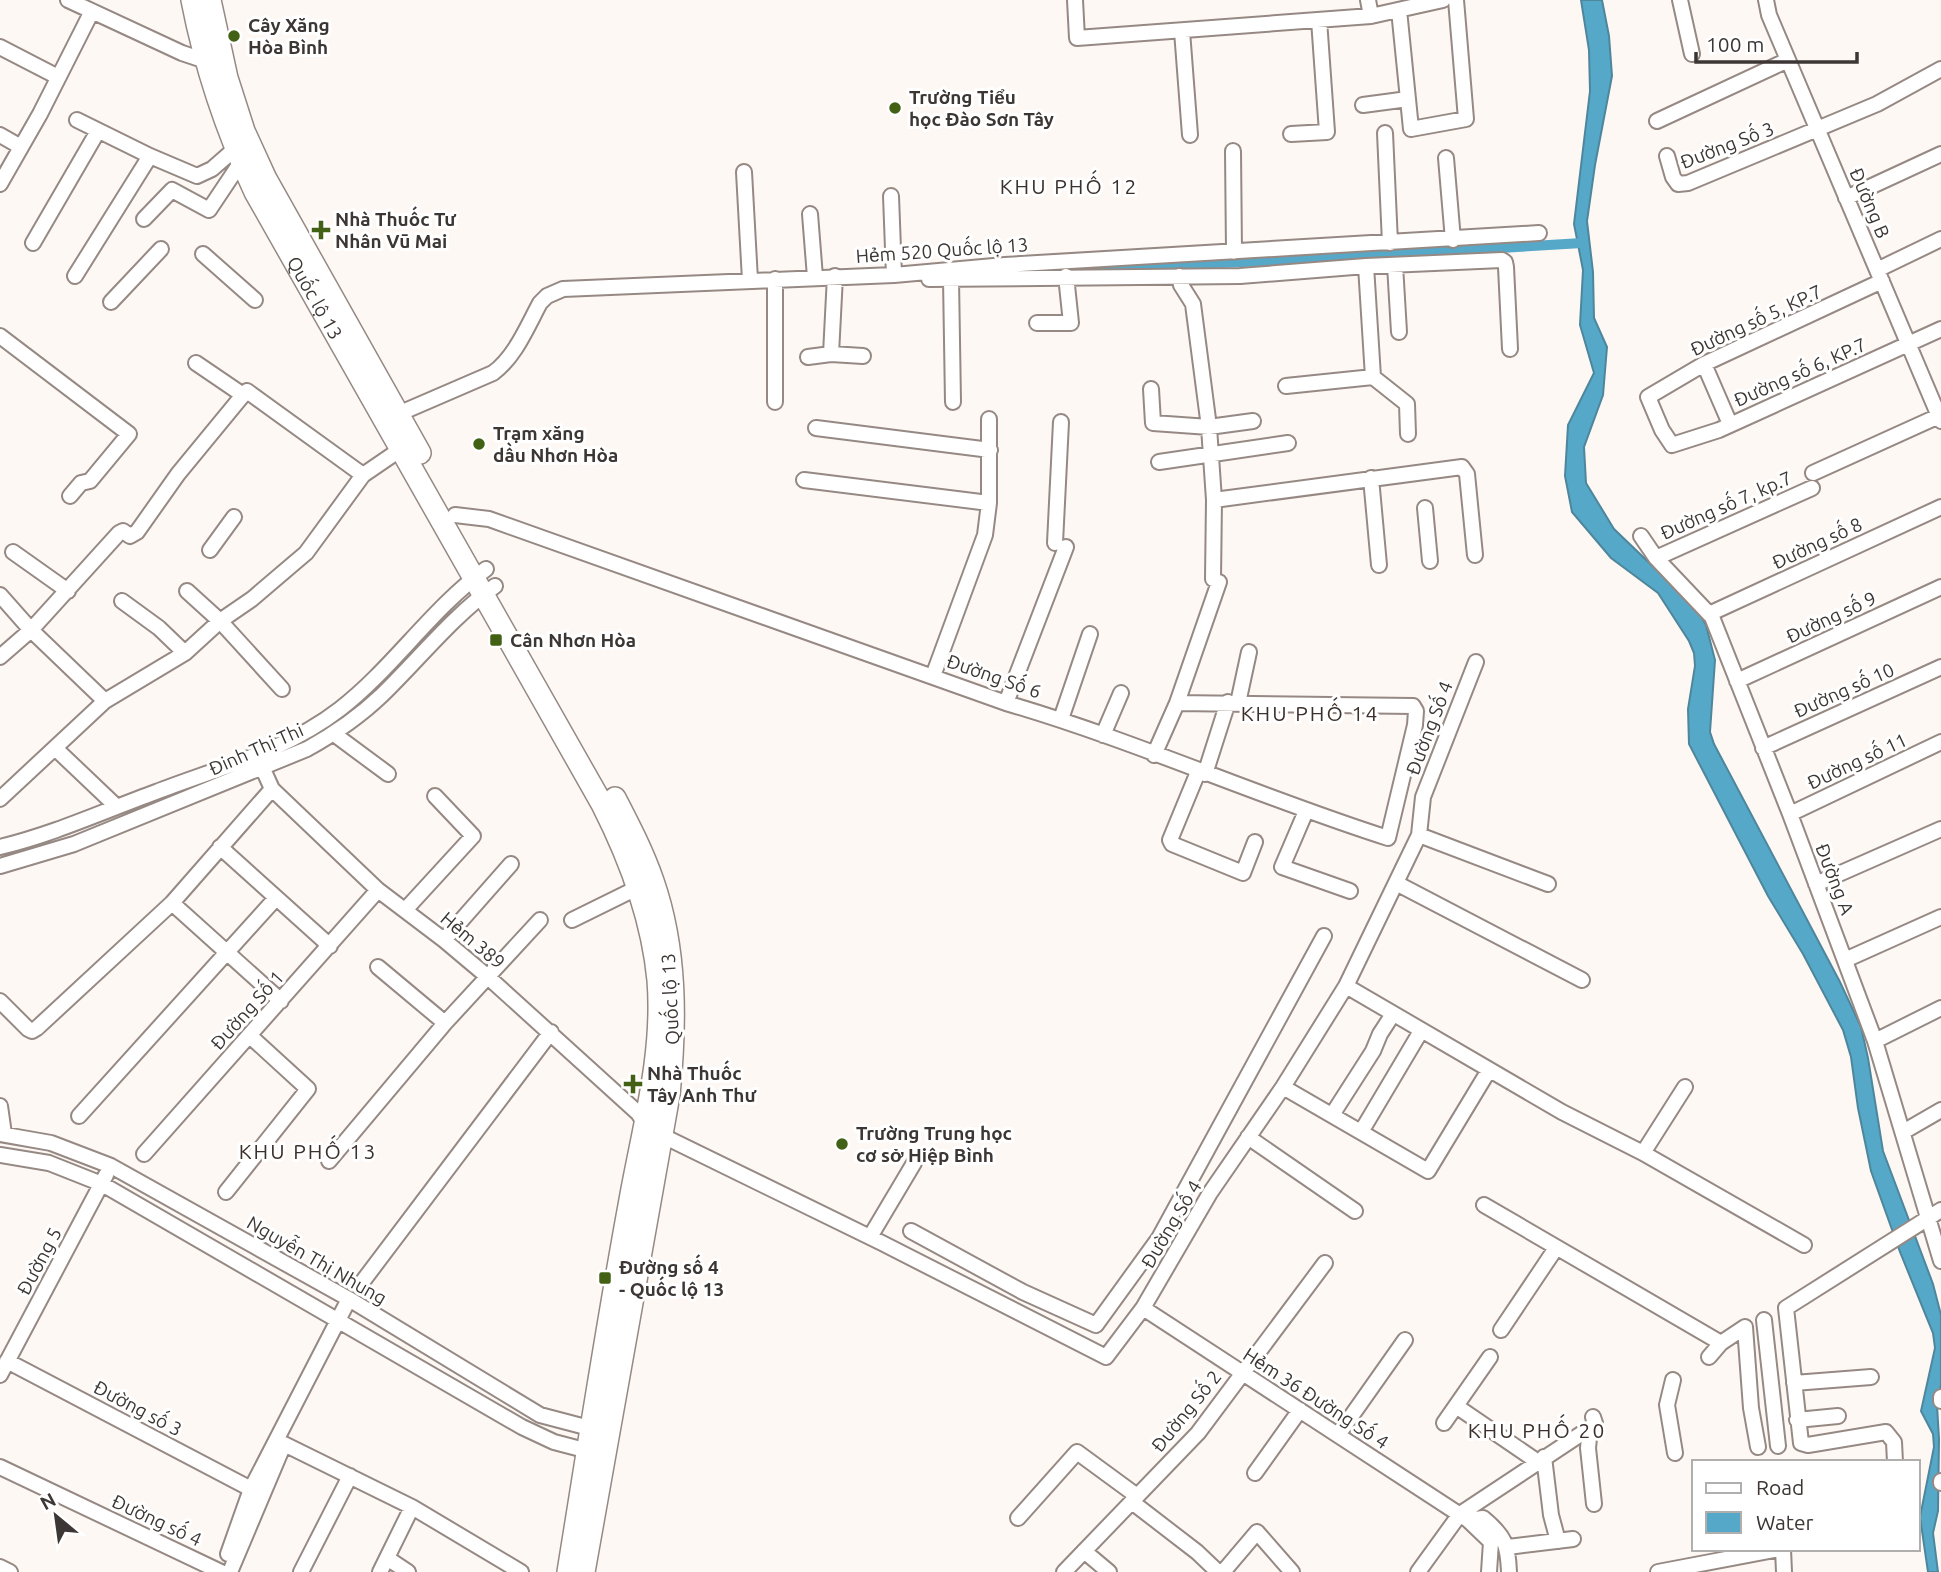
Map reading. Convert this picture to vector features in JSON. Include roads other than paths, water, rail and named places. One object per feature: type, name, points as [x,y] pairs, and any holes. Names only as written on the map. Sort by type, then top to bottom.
[{"type":"highway","name":"Quốc lộ 13","points":[[192,0],[206,61],[238,155],[274,228],[401,449],[614,796],[632,830],[653,881],[665,926],[675,1014],[669,1095],[654,1130]]},
{"type":"highway","name":"Quốc lộ 13","points":[[210,0],[227,78],[244,131],[266,179],[455,515],[485,582],[620,838],[639,887],[654,952],[659,1012],[653,1080],[654,1130],[596,1453],[568,1572]]},
{"type":"highway","name":"Quốc lộ 13","points":[[584,1572],[596,1453]]},
{"type":"street","points":[[68,0],[182,53],[206,61]]},
{"type":"street","points":[[1075,0],[1077,38],[1371,16],[1443,0]]},
{"type":"street","points":[[1368,0],[1371,16]]},
{"type":"street","points":[[1399,9],[1411,129],[1466,119],[1456,0]]},
{"type":"street","points":[[1680,0],[1692,54]]},
{"type":"street","name":"Đường B","points":[[1766,0],[1769,15],[1940,417]]},
{"type":"street","points":[[0,184],[92,11]]},
{"type":"street","points":[[1290,134],[1327,132],[1319,20]]},
{"type":"street","points":[[1182,31],[1190,135]]},
{"type":"street","points":[[0,47],[58,77]]},
{"type":"street","points":[[1657,121],[1788,60]]},
{"type":"street","points":[[1817,129],[1877,104],[1941,69]]},
{"type":"street","points":[[1363,105],[1408,99]]},
{"type":"street","points":[[77,120],[197,176],[238,155]]},
{"type":"street","name":"Đường Số 3","points":[[1667,156],[1678,184],[1688,183],[1817,129]]},
{"type":"street","points":[[33,243],[99,131]]},
{"type":"street","points":[[1385,133],[1390,243]]},
{"type":"street","points":[[0,135],[21,147]]},
{"type":"street","points":[[1233,151],[1234,252]]},
{"type":"street","points":[[1846,198],[1941,154]]},
{"type":"street","points":[[144,219],[172,190],[209,210],[238,155]]},
{"type":"street","points":[[75,276],[150,156]]},
{"type":"street","points":[[1446,158],[1453,240]]},
{"type":"street","points":[[744,172],[750,280]]},
{"type":"street","points":[[891,196],[901,275],[925,279],[1240,276],[1366,266],[1502,260],[1505,262],[1510,349]]},
{"type":"street","points":[[810,214],[815,277]]},
{"type":"street","name":"Hẻm 520 Quốc lộ 13","points":[[398,414],[502,367],[540,303],[554,292],[599,286],[901,275],[1006,265],[1539,233]]},
{"type":"street","name":"Đường số 5, KP.7","points":[[1672,445],[1662,430],[1648,397],[1704,364],[1880,276],[1941,239]]},
{"type":"street","points":[[111,302],[161,249]]},
{"type":"street","points":[[203,254],[254,300]]},
{"type":"street","points":[[1395,265],[1399,332]]},
{"type":"street","points":[[1366,266],[1373,377]]},
{"type":"street","points":[[831,354],[835,276]]},
{"type":"street","points":[[1037,323],[1072,323],[1066,276]]},
{"type":"street","points":[[1154,755],[1177,703],[1216,581],[1209,428],[1193,304],[1181,285],[1179,276]]},
{"type":"street","points":[[775,279],[775,402]]},
{"type":"street","points":[[951,279],[953,402]]},
{"type":"street","name":"Đường số 6, KP.7","points":[[1672,445],[1730,424],[1941,329]]},
{"type":"street","points":[[0,336],[129,434],[90,481],[80,483],[71,496]]},
{"type":"street","points":[[808,357],[831,354],[863,356]]},
{"type":"street","points":[[196,363],[245,393],[363,475]]},
{"type":"street","points":[[1704,364],[1730,424]]},
{"type":"street","points":[[1286,386],[1373,377],[1408,404],[1408,434]]},
{"type":"street","points":[[1151,389],[1153,423],[1209,428],[1253,421]]},
{"type":"street","points":[[0,657],[31,630],[118,533],[123,531],[130,536],[137,532],[178,474],[245,393]]},
{"type":"street","name":"Đường số 7, kp.7","points":[[1656,558],[1940,417]]},
{"type":"street","points":[[933,676],[985,535],[989,503],[989,419]]},
{"type":"street","points":[[1006,703],[1061,545],[1061,422]]},
{"type":"street","points":[[816,428],[990,450]]},
{"type":"street","points":[[1159,461],[1211,456],[1287,443]]},
{"type":"street","points":[[0,799],[105,701],[185,653],[220,621],[252,599],[306,552],[363,475],[401,449]]},
{"type":"street","points":[[1214,500],[1462,467],[1465,469],[1475,555]]},
{"type":"street","points":[[1371,478],[1379,565]]},
{"type":"street","points":[[804,480],[989,503]]},
{"type":"street","name":"Đường số 8","points":[[1709,614],[1941,507]]},
{"type":"street","points":[[1425,508],[1430,561]]},
{"type":"street","name":"Đường Số 6","points":[[455,515],[489,519],[1006,703],[1061,719],[1306,811],[1388,838],[1415,725],[1416,711],[1413,706],[1233,702]]},
{"type":"street","points":[[210,550],[234,517]]},
{"type":"street","name":"Đường A","points":[[1641,536],[1656,558],[1709,614],[1737,681],[1875,1041],[1941,1261]]},
{"type":"street","points":[[13,552],[68,591]]},
{"type":"street","name":"Đinh Thị Thi","points":[[0,866],[74,844],[263,769],[334,734],[380,697],[485,582]]},
{"type":"street","name":"Đinh Thị Thi","points":[[0,847],[68,826],[248,758],[312,728],[339,710],[485,582]]},
{"type":"street","name":"Đường số 9","points":[[1737,681],[1941,587]]},
{"type":"street","points":[[187,591],[220,621],[282,689]]},
{"type":"street","points":[[0,595],[31,630],[105,701]]},
{"type":"street","points":[[122,601],[159,628],[185,653]]},
{"type":"street","points":[[1061,719],[1090,634]]},
{"type":"street","points":[[1249,652],[1233,702],[1170,840],[1172,844],[1243,873],[1255,842]]},
{"type":"street","name":"Đường Số 4","points":[[654,1130],[1106,1357],[1143,1308],[1210,1194],[1283,1087],[1346,986],[1419,835],[1423,797],[1476,662]]},
{"type":"street","name":"Đường số 10","points":[[1763,748],[1941,667]]},
{"type":"street","points":[[1103,735],[1121,693]]},
{"type":"street","points":[[1177,703],[1233,702]]},
{"type":"street","points":[[334,734],[388,774]]},
{"type":"street","name":"Đường số 11","points":[[1790,814],[1941,742]]},
{"type":"street","points":[[56,749],[117,807]]},
{"type":"street","points":[[0,1001],[32,1031],[172,903],[272,789],[263,769]]},
{"type":"street","name":"Hẻm 389","points":[[272,789],[378,890],[406,909],[488,977],[551,1032],[654,1130]]},
{"type":"street","points":[[406,909],[473,836],[435,796]]},
{"type":"street","points":[[1306,811],[1282,867],[1350,891]]},
{"type":"street","points":[[1816,884],[1941,828]]},
{"type":"street","points":[[1419,835],[1548,884]]},
{"type":"street","points":[[220,847],[330,946]]},
{"type":"street","points":[[444,940],[511,864]]},
{"type":"street","points":[[1396,883],[1582,979]]},
{"type":"street","points":[[572,920],[639,887]]},
{"type":"street","name":"Đường Số 1","points":[[144,1154],[378,890]]},
{"type":"street","points":[[79,1116],[276,898]]},
{"type":"street","points":[[172,903],[281,1001]]},
{"type":"street","points":[[1844,960],[1941,917]]},
{"type":"street","points":[[329,1161],[444,1023],[540,920]]},
{"type":"street","points":[[911,1231],[1023,1292],[1096,1325],[1159,1238],[1324,936]]},
{"type":"street","points":[[378,967],[444,1023]]},
{"type":"street","points":[[1346,986],[1562,1112],[1643,1153],[1804,1245]]},
{"type":"street","points":[[1875,1041],[1941,1007]]},
{"type":"street","points":[[1332,1115],[1393,1014]]},
{"type":"street","points":[[1361,1132],[1421,1031]]},
{"type":"street","points":[[363,1281],[551,1032]]},
{"type":"street","points":[[226,1192],[307,1089],[250,1036]]},
{"type":"street","points":[[1283,1087],[1428,1171],[1489,1070]]},
{"type":"street","points":[[1643,1153],[1685,1087]]},
{"type":"street","points":[[0,1106],[2,1134]]},
{"type":"street","points":[[1903,1132],[1941,1110]]},
{"type":"street","name":"Nguyễn Thị Nhung","points":[[2,1134],[51,1143],[111,1166],[349,1299],[540,1415],[600,1430]]},
{"type":"street","points":[[1248,1137],[1355,1211]]},
{"type":"street","name":"Nguyễn Thị Nhung","points":[[0,1155],[49,1163],[102,1184],[522,1427],[554,1442],[596,1453]]},
{"type":"street","points":[[870,1237],[914,1163]]},
{"type":"street","name":"Đường 5","points":[[0,1375],[111,1166]]},
{"type":"street","points":[[1484,1205],[1721,1343]]},
{"type":"street","points":[[1895,1460],[1894,1442],[1886,1432],[1803,1445],[1797,1420],[1786,1308],[1929,1217]]},
{"type":"street","points":[[1501,1330],[1556,1248]]},
{"type":"street","name":"Đường Số 2","points":[[1064,1572],[1198,1433],[1325,1262]]},
{"type":"street","points":[[1011,1309],[1023,1292]]},
{"type":"street","points":[[221,1572],[251,1489],[349,1299]]},
{"type":"street","name":"Hẻm 36 Đường Số 4","points":[[1143,1308],[1464,1517],[1491,1542],[1489,1572]]},
{"type":"street","points":[[1764,1320],[1778,1446]]},
{"type":"street","points":[[1709,1357],[1721,1343],[1745,1326],[1751,1408],[1758,1447]]},
{"type":"street","points":[[1338,1435],[1405,1340]]},
{"type":"street","points":[[1444,1423],[1490,1357]]},
{"type":"street","name":"Đường số 3","points":[[8,1361],[251,1489]]},
{"type":"street","points":[[1794,1383],[1871,1377]]},
{"type":"street","points":[[1673,1380],[1667,1405],[1675,1453]]},
{"type":"street","points":[[1456,1406],[1541,1460],[1558,1541]]},
{"type":"street","points":[[1255,1473],[1300,1410]]},
{"type":"street","points":[[1797,1420],[1838,1416]]},
{"type":"street","points":[[1418,1572],[1464,1517],[1592,1422],[1588,1448],[1594,1504]]},
{"type":"street","points":[[230,1572],[284,1444],[412,1507],[521,1572]]},
{"type":"street","points":[[1018,1518],[1077,1452],[1220,1572],[1257,1532],[1292,1572]]},
{"type":"street","name":"Đường số 4","points":[[0,1467],[221,1572]]},
{"type":"street","points":[[301,1572],[350,1476]]},
{"type":"street","points":[[380,1572],[412,1507]]},
{"type":"street","name":"Hẻm 36 Đường Số 4","points":[[1464,1517],[1483,1518],[1508,1548]]},
{"type":"street","points":[[1509,1572],[1508,1548],[1573,1539]]},
{"type":"street","points":[[1658,1572],[1770,1551]]},
{"type":"street","points":[[1781,1551],[1784,1572]]},
{"type":"street","points":[[1084,1552],[1109,1572]]},
{"type":"street","points":[[387,1558],[408,1572]]},
{"type":"street","points":[[0,1567],[10,1572]]},
{"type":"water","points":[[1581,0],[1602,0],[1609,36],[1612,76],[1587,221],[1593,272],[1594,318],[1607,347],[1603,395],[1584,447],[1586,483],[1614,529],[1691,599],[1706,625],[1715,660],[1710,732],[1714,744],[1840,982],[1861,1027],[1883,1151],[1933,1284],[1941,1315],[1941,1385],[1937,1405],[1938,1511],[1933,1533],[1938,1572],[1928,1572],[1920,1517],[1934,1447],[1933,1434],[1921,1411],[1935,1348],[1933,1333],[1871,1171],[1851,1057],[1843,1030],[1803,954],[1768,896],[1689,744],[1688,709],[1695,666],[1689,641],[1658,593],[1611,558],[1572,512],[1565,476],[1568,425],[1594,373],[1580,325],[1583,270],[1574,224],[1590,91],[1589,50]]},
{"type":"waterway","points":[[1018,272],[1353,257],[1582,243]]},
{"type":"place","name":"Cây Xăng Hòa Bình","points":[[234,36]]},
{"type":"place","name":"Trường Tiểu học Đào Sơn Tây","points":[[895,108]]},
{"type":"place","name":"Nhà Thuốc Tư Nhân Vū Mai","points":[[321,230]]},
{"type":"place","name":"Trạm xăng dầu Nhơn Hòa","points":[[479,444]]},
{"type":"place","name":"Cân Nhơn Hòa","points":[[496,640]]},
{"type":"place","name":"Nhà Thuốc Tây Anh Thư","points":[[633,1084]]},
{"type":"place","name":"Trường Trung học cơ sở Hiệp Bình","points":[[842,1144]]},
{"type":"place","name":"Đường số 4 - Quốc lộ 13","points":[[605,1278]]},
{"type":"district","name":"KHU PHỐ 12","points":[[1069,186]]},
{"type":"district","name":"KHU PHỐ 14","points":[[1310,713]]},
{"type":"district","name":"KHU PHỐ 13","points":[[308,1151]]},
{"type":"district","name":"KHU PHỐ 20","points":[[1537,1430]]}]
